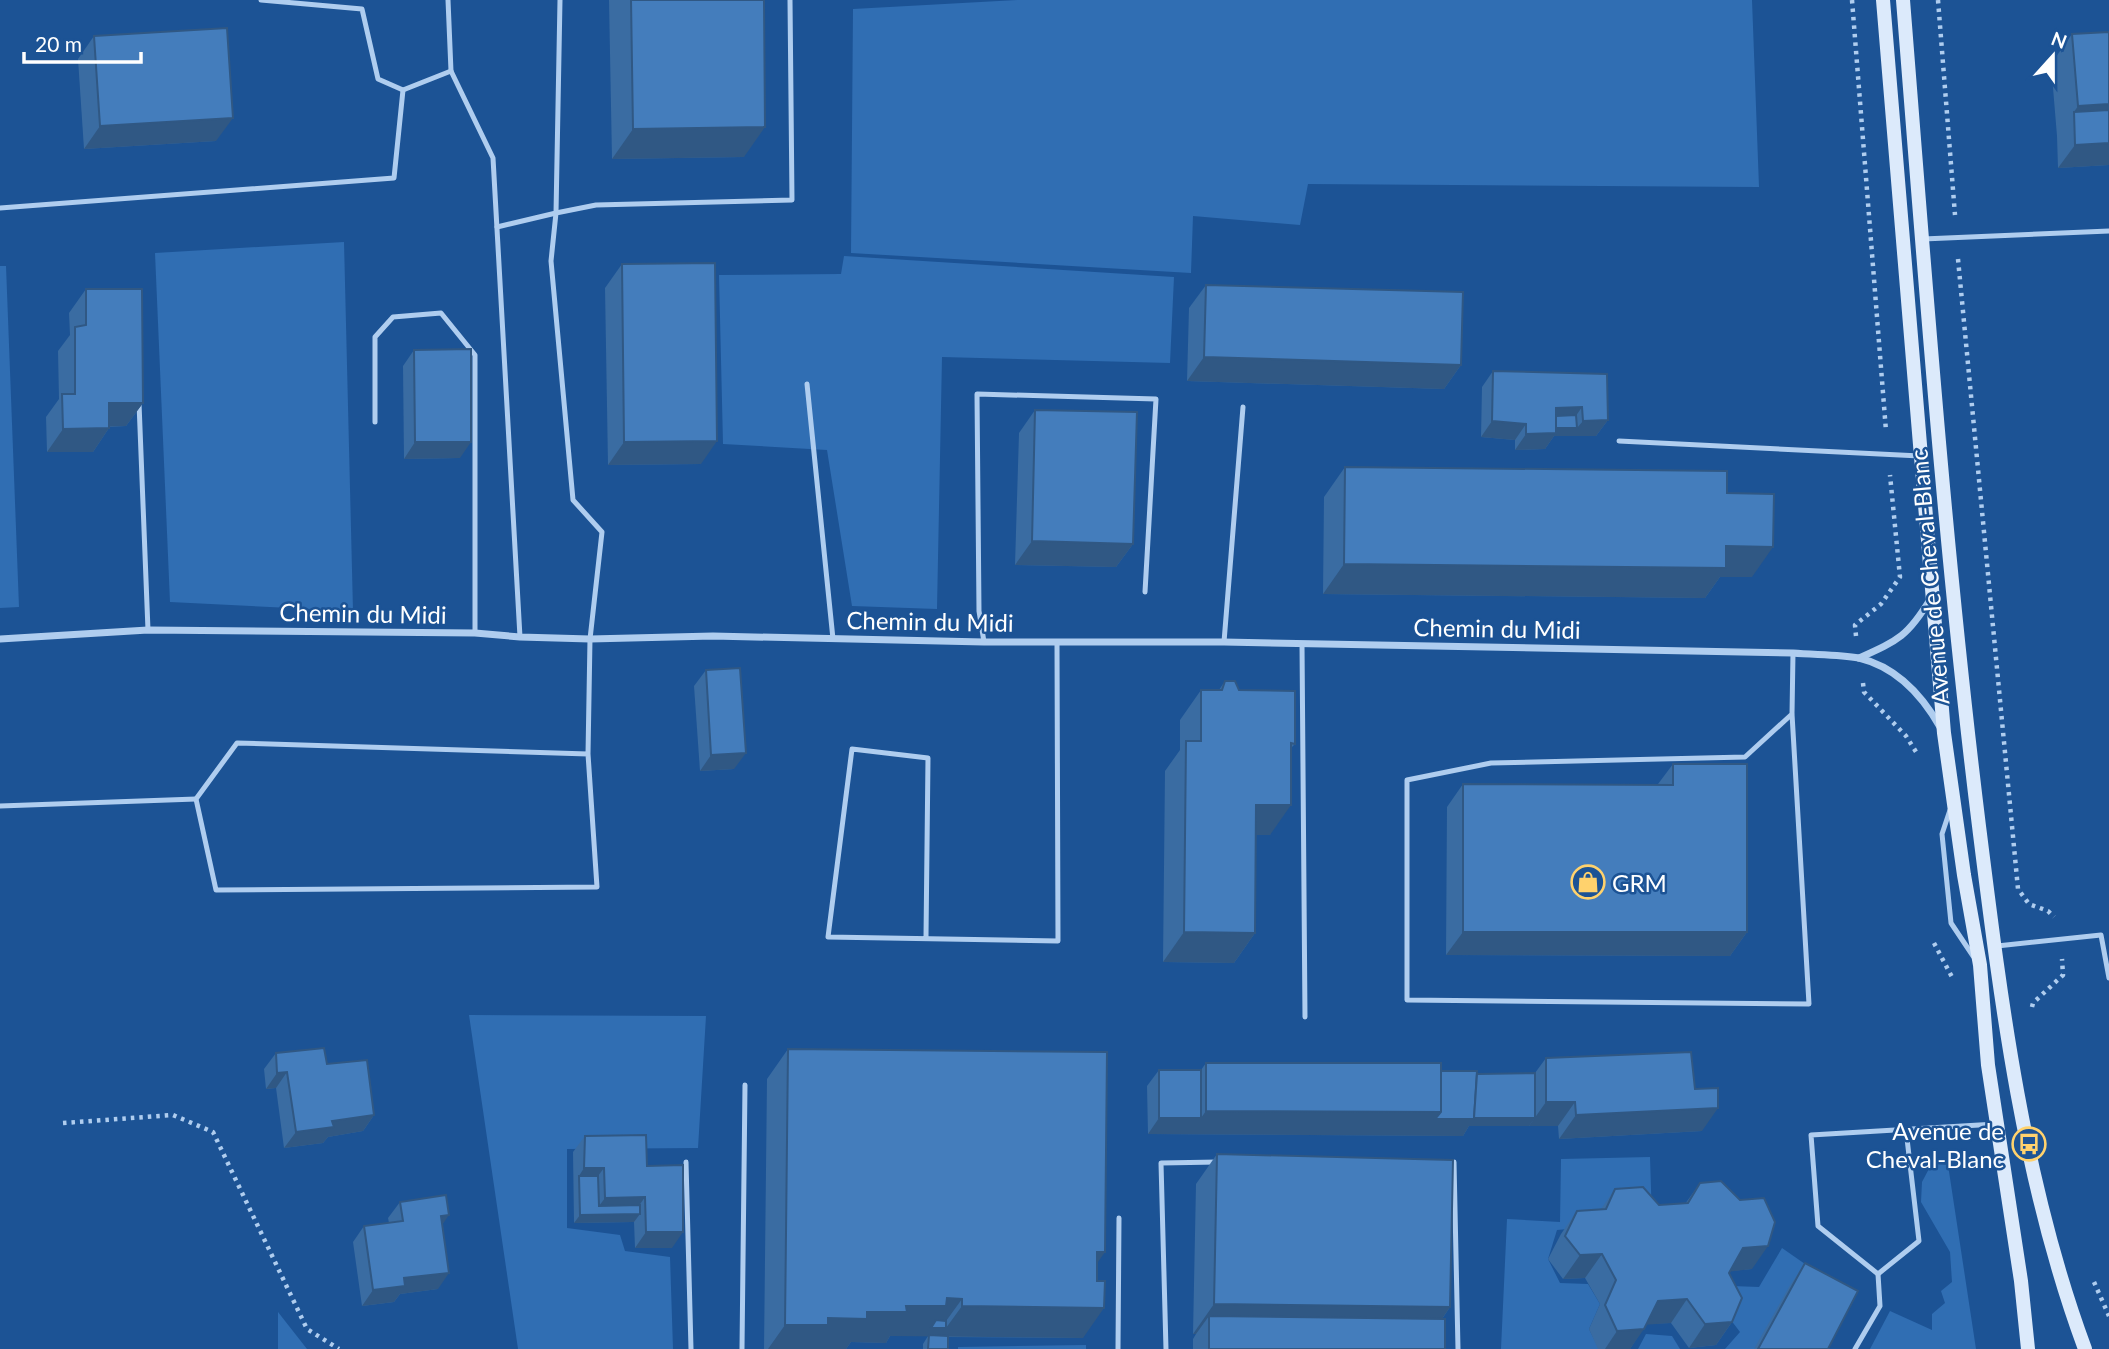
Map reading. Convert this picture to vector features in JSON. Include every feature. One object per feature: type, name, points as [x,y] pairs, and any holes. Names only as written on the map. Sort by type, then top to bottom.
[{"type":"main road","name":"Avenue de Cheval-Blanc","points":[[1883,0],[1944,733],[1980,965],[1988,1065],[2016,1243],[2028,1349]]},
{"type":"main road","name":"Avenue de Cheval-Blanc","points":[[1903,0],[1952,591],[1994,946],[2012,1062],[2043,1212],[2085,1349]]},
{"type":"street","name":"Chemin du Midi","points":[[1859,659],[1896,642],[1917,622],[1931,597]]},
{"type":"street","name":"Chemin du Midi","points":[[0,639],[148,630],[475,633],[520,638],[590,639],[713,636],[1057,643],[1302,643],[1793,653],[1859,659],[1894,673],[1913,688],[1944,733]]},
{"type":"lane","points":[[261,0],[362,9],[378,79],[403,90],[451,71]]},
{"type":"lane","points":[[448,0],[451,71],[493,158],[520,638]]},
{"type":"lane","points":[[560,0],[556,213],[551,261],[573,500],[602,533],[590,639],[588,754],[597,887],[216,890],[196,799],[237,743],[588,754]]},
{"type":"lane","points":[[497,226],[596,205],[792,200],[790,0]]},
{"type":"lane","points":[[0,208],[394,178],[403,90]]},
{"type":"lane","points":[[1922,239],[2109,231]]},
{"type":"lane","points":[[375,422],[374,337],[393,317],[441,313],[475,355],[475,633]]},
{"type":"lane","points":[[807,384],[833,639]]},
{"type":"lane","points":[[138,394],[148,630]]},
{"type":"lane","points":[[984,642],[979,611],[977,394],[1156,399],[1145,592]]},
{"type":"lane","points":[[1224,642],[1243,407]]},
{"type":"lane","points":[[1619,441],[1920,456]]},
{"type":"lane","points":[[926,937],[928,758],[852,750],[828,937],[1058,941],[1055,681],[1057,643]]},
{"type":"lane","points":[[1302,643],[1305,1017]]},
{"type":"lane","points":[[1792,714],[1745,757],[1491,763],[1407,780],[1407,1000],[1809,1004],[1792,714],[1793,653]]},
{"type":"lane","points":[[1954,797],[1942,834],[1951,923],[1980,965]]},
{"type":"lane","points":[[0,806],[196,799]]},
{"type":"lane","points":[[1994,946],[2109,933]]},
{"type":"lane","points":[[2101,935],[2109,978]]},
{"type":"lane","points":[[742,1349],[745,1085]]},
{"type":"lane","points":[[1855,1349],[1880,1306],[1878,1274],[1818,1226],[1811,1135],[1996,1124]]},
{"type":"lane","points":[[1878,1274],[1919,1241],[1906,1130]]},
{"type":"lane","points":[[687,1162],[691,1349]]},
{"type":"lane","points":[[1166,1349],[1161,1163],[1231,1162]]},
{"type":"lane","points":[[1440,1162],[1454,1162],[1458,1349]]},
{"type":"lane","points":[[1118,1349],[1119,1218]]},
{"type":"path","points":[[1852,0],[1900,577],[1881,604],[1855,625],[1864,692],[1906,736],[1925,766]]},
{"type":"path","points":[[1938,0],[1960,304],[2018,889],[2029,904],[2048,911],[2056,919],[2063,975],[2033,1003],[2031,1016]]},
{"type":"path","points":[[1930,937],[1954,980]]},
{"type":"path","points":[[63,1123],[173,1115],[213,1132],[307,1329],[338,1349]]},
{"type":"path","points":[[2094,1282],[2109,1316]]},
{"type":"shaded area","points":[[1017,0],[1752,0],[1759,187],[1308,184],[1300,225],[1193,216],[1191,273],[851,253],[853,9]]},
{"type":"shaded area","points":[[344,242],[353,611],[170,602],[155,253]]},
{"type":"shaded area","points":[[844,256],[1174,277],[1170,363],[942,357],[937,609],[852,606],[827,450],[723,444],[719,275],[841,274]]},
{"type":"shaded area","points":[[0,266],[6,266],[19,607],[0,608]]},
{"type":"shaded area","points":[[469,1015],[706,1016],[698,1148],[567,1149],[567,1228],[620,1235],[625,1251],[670,1257],[673,1349],[518,1349]]},
{"type":"shaded area","points":[[1650,1157],[1652,1221],[1557,1230],[1548,1259],[1560,1283],[1588,1284],[1600,1304],[1589,1329],[1599,1349],[1501,1349],[1507,1219],[1560,1222],[1561,1159]]},
{"type":"shaded area","points":[[1932,1163],[1948,1165],[1976,1349],[1870,1349],[1890,1311],[1932,1330],[1932,1314],[1945,1303],[1941,1291],[1952,1282],[1950,1252],[1921,1202],[1922,1182]]},
{"type":"shaded area","points":[[1782,1248],[1805,1264],[1756,1349],[1725,1349],[1740,1332],[1721,1307],[1732,1286],[1759,1287]]},
{"type":"shaded area","points":[[278,1312],[307,1349],[278,1349]]},
{"type":"shaded area","points":[[1646,1334],[1672,1336],[1680,1349],[1638,1349]]},
{"type":"shaded area","points":[[1086,1345],[1086,1349],[958,1349],[958,1347]]},
{"type":"building","points":[[631,0],[764,0],[765,127],[633,129]]},
{"type":"building","points":[[227,28],[233,118],[100,126],[94,36]]},
{"type":"building","points":[[2109,32],[2109,104],[2078,106],[2072,34]]},
{"type":"building","points":[[2109,110],[2109,143],[2075,145],[2074,112]]},
{"type":"building","points":[[715,263],[717,441],[624,442],[622,264]]},
{"type":"building","points":[[1206,285],[1463,292],[1461,365],[1204,357]]},
{"type":"building","points":[[86,289],[142,289],[143,403],[109,403],[109,428],[63,429],[62,394],[75,394],[75,327],[86,325]]},
{"type":"building","points":[[471,349],[471,442],[415,442],[414,350]]},
{"type":"building","points":[[1493,371],[1607,374],[1608,420],[1583,421],[1582,407],[1556,408],[1556,433],[1526,434],[1526,424],[1492,421]]},
{"type":"building","points":[[1035,410],[1137,412],[1133,544],[1032,541]]},
{"type":"building","points":[[1576,415],[1577,428],[1556,428],[1556,416]]},
{"type":"building","points":[[1345,467],[1727,471],[1727,493],[1774,494],[1773,547],[1726,546],[1726,568],[1344,564]]},
{"type":"building","points":[[740,668],[746,753],[711,755],[706,670]]},
{"type":"building","points":[[1225,681],[1235,681],[1239,690],[1295,691],[1295,744],[1291,743],[1291,805],[1256,805],[1255,933],[1184,932],[1186,741],[1201,741],[1201,690],[1222,690]]},
{"type":"building","name":"GRM","points":[[1673,764],[1747,764],[1747,932],[1463,932],[1463,784],[1673,785]]},
{"type":"building","points":[[324,1048],[327,1064],[367,1060],[374,1115],[332,1121],[334,1127],[296,1132],[287,1072],[277,1073],[276,1053]]},
{"type":"building","points":[[788,1049],[1107,1052],[1105,1252],[1097,1252],[1097,1281],[1105,1281],[1104,1308],[962,1306],[962,1299],[947,1298],[946,1306],[906,1306],[907,1312],[867,1312],[867,1319],[828,1318],[828,1325],[785,1325]]},
{"type":"building","points":[[1691,1052],[1695,1089],[1718,1088],[1718,1108],[1576,1115],[1575,1102],[1546,1102],[1546,1058]]},
{"type":"building","points":[[1206,1063],[1441,1063],[1441,1112],[1206,1111]]},
{"type":"building","points":[[1159,1070],[1201,1070],[1201,1118],[1159,1118]]},
{"type":"building","points":[[1441,1071],[1477,1071],[1474,1119],[1435,1119],[1441,1112]]},
{"type":"building","points":[[1535,1073],[1535,1118],[1474,1118],[1477,1074]]},
{"type":"building","points":[[646,1135],[647,1166],[683,1165],[683,1232],[646,1232],[645,1197],[605,1198],[604,1168],[584,1168],[585,1136]]},
{"type":"building","points":[[1217,1154],[1453,1160],[1450,1307],[1214,1304]]},
{"type":"building","points":[[579,1176],[598,1176],[599,1206],[640,1205],[640,1214],[580,1215]]},
{"type":"building","points":[[1721,1181],[1740,1200],[1764,1198],[1775,1222],[1768,1246],[1743,1248],[1729,1273],[1742,1298],[1732,1322],[1705,1324],[1687,1299],[1658,1301],[1644,1329],[1617,1331],[1605,1305],[1616,1280],[1602,1254],[1580,1255],[1565,1236],[1577,1211],[1606,1209],[1615,1189],[1643,1187],[1659,1205],[1688,1203],[1700,1183]]},
{"type":"building","points":[[446,1195],[449,1215],[441,1216],[449,1273],[404,1278],[405,1286],[373,1290],[364,1226],[403,1221],[400,1202]]},
{"type":"building","points":[[1805,1263],[1858,1291],[1828,1349],[1758,1349]]},
{"type":"building","points":[[1209,1316],[1445,1319],[1445,1349],[1209,1349]]},
{"type":"building","points":[[936,1320],[946,1321],[946,1328],[931,1328]]},
{"type":"building","points":[[929,1335],[948,1336],[948,1349],[928,1349]]},
{"type":"place","name":"GRM","points":[[1588,882]]},
{"type":"place","name":"Avenue de Cheval-Blanc","points":[[2029,1144]]}]
